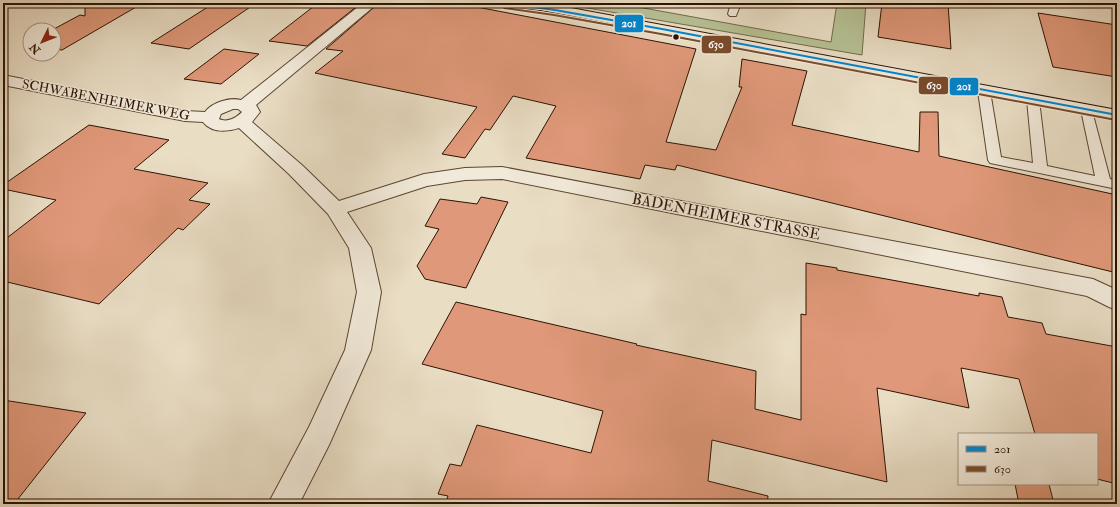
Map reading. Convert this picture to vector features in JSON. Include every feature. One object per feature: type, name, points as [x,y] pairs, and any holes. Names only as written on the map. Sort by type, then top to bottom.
[{"type":"street","points":[[505,3],[555,10]]},
{"type":"street","points":[[523,3],[1117,116]]},
{"type":"street","points":[[283,504],[319,436],[358,350],[369,292],[360,248],[335,209],[243,113],[361,5]]},
{"type":"street","name":"SCHWABENHEIMER WEG","points":[[3,80],[185,116],[210,117],[212,123],[222,126],[243,113]]},
{"type":"street","name":"BADENHEIMER STRASSE","points":[[335,209],[424,180],[465,174],[502,173],[1093,288],[1117,301]]},
{"type":"lane","points":[[733,14],[736,3]]},
{"type":"lane","points":[[984,91],[995,160],[1111,184],[1087,110]]},
{"type":"lane","points":[[1033,100],[1040,170]]},
{"type":"green space","points":[[558,3],[616,3],[831,42],[837,3],[866,3],[862,55]]},
{"type":"building","points":[[85,3],[143,3],[62,50],[62,25],[80,15],[85,16]]},
{"type":"building","points":[[214,3],[256,3],[189,49],[151,43]]},
{"type":"building","points":[[318,3],[361,3],[307,46],[269,41]]},
{"type":"building","points":[[379,3],[456,3],[696,49],[666,142],[716,150],[742,87],[739,87],[742,59],[807,71],[792,125],[919,152],[920,112],[938,112],[939,156],[1117,195],[1117,273],[677,165],[675,170],[645,165],[640,179],[526,158],[556,106],[513,96],[490,130],[485,129],[465,158],[442,154],[477,107],[315,73],[343,51],[326,49]]},
{"type":"building","points":[[882,3],[948,3],[951,49],[878,37]]},
{"type":"building","points":[[1038,13],[1117,25],[1117,77],[1053,67]]},
{"type":"building","points":[[224,49],[259,54],[221,84],[184,79]]},
{"type":"building","points":[[89,125],[169,140],[134,169],[208,183],[189,200],[210,204],[183,230],[178,228],[99,304],[3,281],[3,241],[56,200],[3,189],[3,185]]},
{"type":"building","points":[[481,197],[508,202],[466,288],[425,279],[417,266],[439,229],[425,226],[440,199],[477,204]]},
{"type":"building","points":[[806,263],[979,296],[979,293],[1002,297],[1008,317],[1042,323],[1046,334],[1117,347],[1117,484],[1098,479],[1098,433],[1035,433],[1019,379],[961,368],[969,408],[877,388],[887,482],[712,440],[708,481],[768,496],[767,504],[445,504],[448,496],[438,494],[450,464],[461,466],[477,425],[591,453],[603,411],[422,364],[456,302],[637,344],[636,345],[756,371],[755,409],[801,420],[801,314],[806,315]]},
{"type":"building","points":[[3,400],[86,413],[14,504],[3,504]]},
{"type":"building","points":[[1015,485],[1049,485],[1054,504],[1019,504]]},
{"type":"transit line","name":"201","points":[[505,3],[555,10],[662,29],[1117,115]]},
{"type":"transit line","name":"630","points":[[504,8],[554,15],[661,34],[1116,120]]}]
